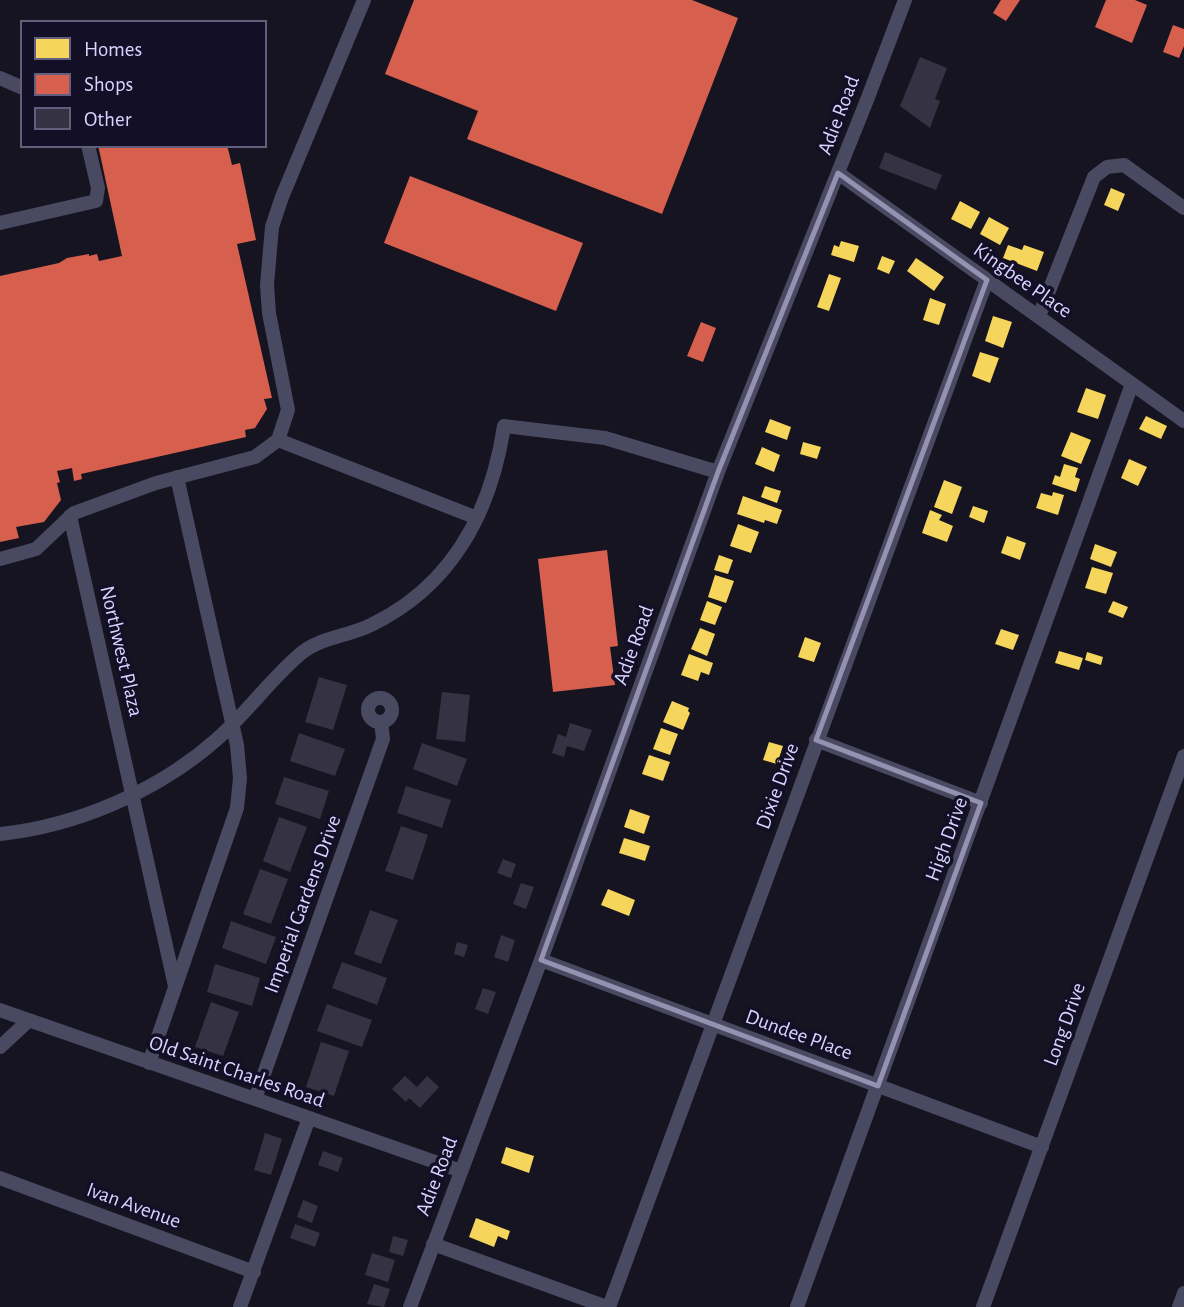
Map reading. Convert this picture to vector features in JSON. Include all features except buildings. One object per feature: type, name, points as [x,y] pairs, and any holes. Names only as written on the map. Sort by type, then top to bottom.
[{"type":"street","points":[[0,559],[36,549],[74,513],[116,496],[177,477],[255,457],[278,440],[288,410],[269,313],[267,277],[272,227],[364,0]]},
{"type":"street","name":"Adie Road","points":[[410,1307],[541,960],[718,472],[905,0]]},
{"type":"street","points":[[0,78],[21,87]]},
{"type":"street","points":[[0,223],[96,201],[97,188],[88,147]]},
{"type":"street","points":[[1039,316],[1094,177],[1107,167],[1124,165],[1184,208]]},
{"type":"street","name":"Kingbee Place","points":[[838,173],[1184,421]]},
{"type":"street","name":"Dixie Drive","points":[[608,1307],[986,280]]},
{"type":"street","name":"High Drive","points":[[797,1307],[1132,384]]},
{"type":"street","points":[[0,834],[46,827],[133,795],[186,763],[232,724],[303,652],[332,638],[366,628],[424,589],[452,559],[477,519],[495,476],[504,426],[605,438],[718,472]]},
{"type":"street","points":[[278,440],[477,519]]},
{"type":"street","points":[[149,1063],[237,808],[240,778],[232,724],[177,477]]},
{"type":"street","name":"Northwest Plaza","points":[[70,516],[176,986]]},
{"type":"street","name":"Imperial Gardens Drive","points":[[254,1099],[383,739],[381,722]]},
{"type":"street","points":[[816,740],[981,803]]},
{"type":"street","name":"Long Drive","points":[[983,1307],[1184,756]]},
{"type":"street","name":"Dundee Place","points":[[541,960],[1042,1147]]},
{"type":"street","name":"Old Saint Charles Road","points":[[0,1010],[461,1171]]},
{"type":"street","points":[[0,1047],[28,1021]]},
{"type":"street","points":[[240,1307],[309,1118]]},
{"type":"street","name":"Ivan Avenue","points":[[0,1178],[254,1272]]},
{"type":"street","points":[[433,1244],[608,1307]]},
{"type":"street","points":[[1179,1307],[1184,1293]]},
{"type":"highlighted area","points":[[838,173],[987,280],[816,740],[981,803],[878,1086],[541,960],[718,472]]}]
